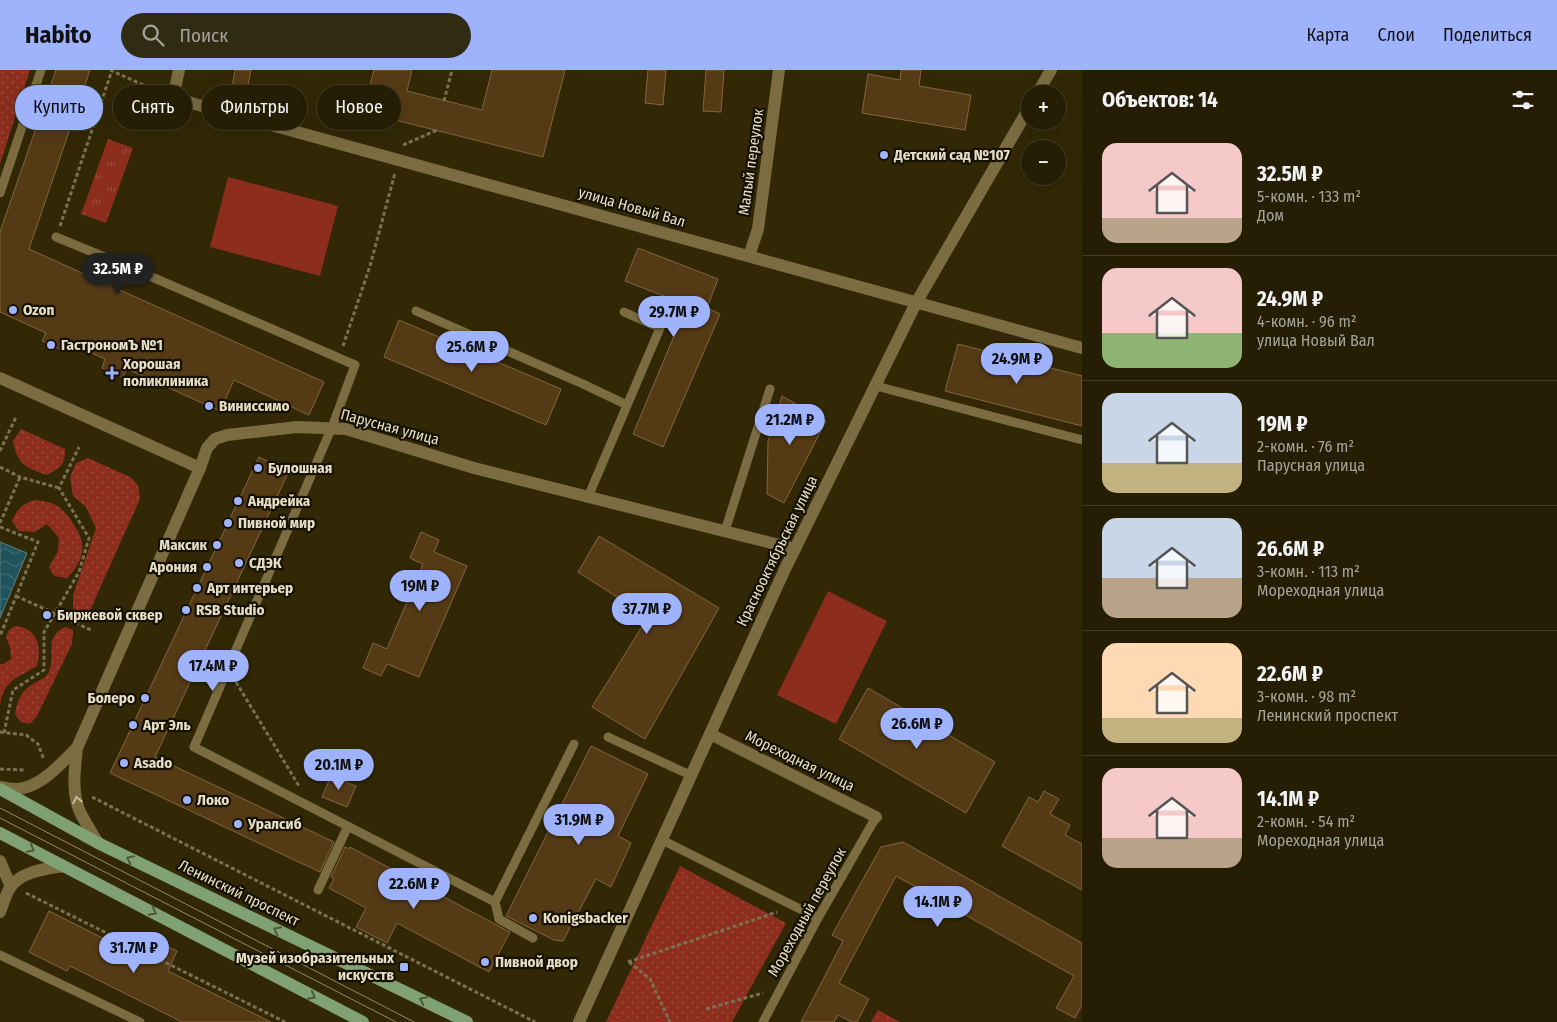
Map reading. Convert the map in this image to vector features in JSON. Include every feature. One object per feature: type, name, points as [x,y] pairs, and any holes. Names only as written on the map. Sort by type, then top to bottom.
[{"type":"main road","name":"Ленинский проспект","points":[[0,788],[98,843],[467,1022]]},
{"type":"main road","points":[[0,833],[363,1022]]},
{"type":"street","points":[[176,85],[179,70]]},
{"type":"street","name":"Малый переулок","points":[[749,256],[758,229],[779,70]]},
{"type":"street","points":[[1042,85],[1051,70]]},
{"type":"street","name":"улица Новый Вал","points":[[192,103],[1082,348]]},
{"type":"street","name":"Краснооктябрьская улица","points":[[579,1022],[690,775],[795,549],[916,303],[1021,122]]},
{"type":"street","points":[[0,378],[200,468]]},
{"type":"street","name":"Парусная улица","points":[[77,748],[200,468],[207,448],[216,440],[228,435],[297,427],[346,429],[474,468],[795,549]]},
{"type":"street","name":"Мореходная улица","points":[[710,734],[876,816]]},
{"type":"street","points":[[0,788],[17,789],[33,786],[77,748]]},
{"type":"street","points":[[77,748],[74,772],[79,810],[98,843]]},
{"type":"street","points":[[0,861],[11,887]]},
{"type":"street","points":[[1,908],[11,887],[20,878],[63,866]]},
{"type":"lane","points":[[0,193],[41,70]]},
{"type":"lane","points":[[56,237],[356,365],[332,427],[194,747],[495,902]]},
{"type":"lane","points":[[416,311],[627,405]]},
{"type":"lane","points":[[588,497],[660,328],[624,312]]},
{"type":"lane","points":[[876,386],[1082,440]]},
{"type":"lane","points":[[725,531],[770,389]]},
{"type":"lane","points":[[608,736],[690,775]]},
{"type":"lane","points":[[533,938],[499,919],[495,902],[574,744]]},
{"type":"lane","name":"Мореходный переулок","points":[[763,1022],[818,918],[876,816]]},
{"type":"lane","points":[[318,890],[348,826]]},
{"type":"lane","points":[[662,840],[818,918]]},
{"type":"lane","points":[[0,954],[140,1022]]},
{"type":"path","points":[[56,237],[112,70],[145,85]]},
{"type":"path","points":[[444,101],[452,70]]},
{"type":"path","points":[[402,146],[437,130]]},
{"type":"path","points":[[340,358],[370,266],[395,172]]},
{"type":"path","points":[[0,450],[16,417]]},
{"type":"path","points":[[59,488],[79,447]]},
{"type":"path","points":[[0,467],[20,478],[59,488],[89,538],[78,572],[44,632],[44,670],[13,690],[2,732],[26,736],[38,744],[45,762],[39,765]]},
{"type":"path","points":[[0,523],[20,478]]},
{"type":"path","points":[[0,527],[38,542],[0,636]]},
{"type":"path","points":[[16,596],[91,630]]},
{"type":"path","points":[[228,670],[301,790]]},
{"type":"path","points":[[0,769],[25,770],[32,768]]},
{"type":"path","points":[[75,790],[534,1022]]},
{"type":"path","points":[[11,887],[285,1022]]},
{"type":"path","points":[[670,1022],[650,979],[628,962],[794,906]]},
{"type":"path","points":[[706,1009],[781,987]]},
{"type":"green space","points":[[0,70],[30,70],[25,85],[15,85],[15,117],[0,164]]},
{"type":"green space","points":[[108,139],[133,148],[106,223],[81,214]]},
{"type":"green space","points":[[228,177],[338,206],[320,276],[210,247]]},
{"type":"green space","points":[[21,429],[65,449],[63,462],[58,468],[47,475],[33,470],[20,460],[13,441]]},
{"type":"green space","points":[[88,458],[130,477],[138,485],[140,499],[87,617],[80,618],[73,607],[73,595],[96,528],[86,507],[73,496],[70,477],[76,463]]},
{"type":"green space","points":[[36,500],[54,504],[61,509],[72,522],[81,539],[82,553],[80,559],[73,572],[67,578],[54,576],[49,567],[58,551],[59,538],[47,524],[35,532],[19,531],[12,521],[21,507]]},
{"type":"green space","points":[[828,591],[887,621],[836,724],[777,695]]},
{"type":"green space","points":[[15,626],[29,630],[36,640],[39,652],[37,666],[8,685],[4,690],[0,706],[0,664],[11,659],[10,647],[6,637],[9,630]]},
{"type":"green space","points":[[65,627],[73,630],[72,644],[37,716],[30,724],[21,722],[15,714],[19,698],[24,691],[47,675],[50,668],[52,642],[58,631]]},
{"type":"green space","points":[[680,866],[786,923],[732,1022],[606,1022]]},
{"type":"green space","points":[[878,1010],[900,1022],[871,1022]]},
{"type":"water","points":[[0,542],[27,553],[0,618]]},
{"type":"building","points":[[56,70],[90,70],[85,85],[51,85]]},
{"type":"building","points":[[235,70],[251,70],[248,85],[232,85]]},
{"type":"building","points":[[374,70],[412,70],[407,91],[482,110],[492,70],[565,70],[543,157],[401,122],[401,85],[370,85]]},
{"type":"building","points":[[648,70],[666,70],[663,105],[645,103]]},
{"type":"building","points":[[706,70],[724,70],[721,112],[703,111]]},
{"type":"building","points":[[901,70],[921,70],[919,86],[971,95],[965,130],[862,113],[868,74],[900,80]]},
{"type":"building","points":[[35,130],[70,130],[29,249],[324,382],[309,415],[234,380],[220,411],[127,369],[123,377],[102,368],[105,359],[64,341],[60,349],[42,341],[46,333],[0,312],[0,232]]},
{"type":"building","points":[[638,248],[718,279],[707,308],[720,314],[663,447],[633,434],[687,305],[625,281]]},
{"type":"building","points":[[399,320],[561,389],[546,425],[384,357]]},
{"type":"building","points":[[958,344],[1082,376],[1082,426],[945,391]]},
{"type":"building","points":[[782,396],[826,421],[784,503],[767,494],[768,441]]},
{"type":"building","points":[[259,457],[289,471],[155,757],[334,842],[320,872],[110,773]]},
{"type":"building","points":[[421,532],[439,540],[434,552],[467,566],[419,677],[387,664],[381,676],[363,668],[373,643],[387,649],[423,564],[410,558]]},
{"type":"building","points":[[599,536],[719,608],[645,739],[592,707],[648,617],[578,572]]},
{"type":"building","points":[[868,688],[995,762],[966,813],[839,739]]},
{"type":"building","points":[[591,746],[648,774],[618,836],[631,843],[611,887],[596,879],[563,941],[554,940],[506,916]]},
{"type":"building","points":[[331,776],[356,786],[347,807],[322,797]]},
{"type":"building","points":[[1044,791],[1059,799],[1050,814],[1070,825],[1065,835],[1082,844],[1082,890],[1002,846],[1029,797],[1038,802]]},
{"type":"building","points":[[903,842],[1082,943],[1082,1005],[1075,1018],[1056,1008],[1074,976],[896,876],[839,983],[869,999],[857,1022],[852,1022],[838,1015],[834,1022],[801,1022],[843,941],[832,935],[881,847]]},
{"type":"building","points":[[345,847],[349,849],[350,847],[510,932],[489,972],[397,923],[387,943],[356,927],[366,908],[329,888],[334,879],[331,877]]},
{"type":"building","points":[[49,911],[152,963],[160,943],[177,951],[168,971],[271,1022],[182,1022],[70,966],[67,971],[29,952]]},
{"type":"tram line","points":[[0,808],[414,1022]]},
{"type":"tram line","points":[[0,818],[396,1022]]},
{"type":"place","name":"Детский сад №107","points":[[884,155]]},
{"type":"place","name":"Ozon","points":[[13,310]]},
{"type":"place","name":"ГастрономЪ №1","points":[[51,345]]},
{"type":"place","name":"Хорошая поликлиника","points":[[112,373]]},
{"type":"place","name":"Виниссимо","points":[[209,406]]},
{"type":"place","name":"Булошная","points":[[258,468]]},
{"type":"place","name":"Андрейка","points":[[238,501]]},
{"type":"place","name":"Пивной мир","points":[[228,523]]},
{"type":"place","name":"Максик","points":[[217,545]]},
{"type":"place","name":"СДЭК","points":[[239,563]]},
{"type":"place","name":"Арония","points":[[207,567]]},
{"type":"place","name":"Арт интерьер","points":[[197,588]]},
{"type":"place","name":"RSB Studio","points":[[186,610]]},
{"type":"place","name":"Биржевой сквер","points":[[47,615]]},
{"type":"place","name":"Болеро","points":[[145,698]]},
{"type":"place","name":"Арт Эль","points":[[133,725]]},
{"type":"place","name":"Asado","points":[[124,763]]},
{"type":"place","name":"Локо","points":[[187,800]]},
{"type":"place","name":"Уралсиб","points":[[238,824]]},
{"type":"place","name":"Konigsbacker","points":[[533,918]]},
{"type":"place","name":"Пивной двор","points":[[485,962]]},
{"type":"place","name":"Музей изобразительных искусств","points":[[404,967]]}]
